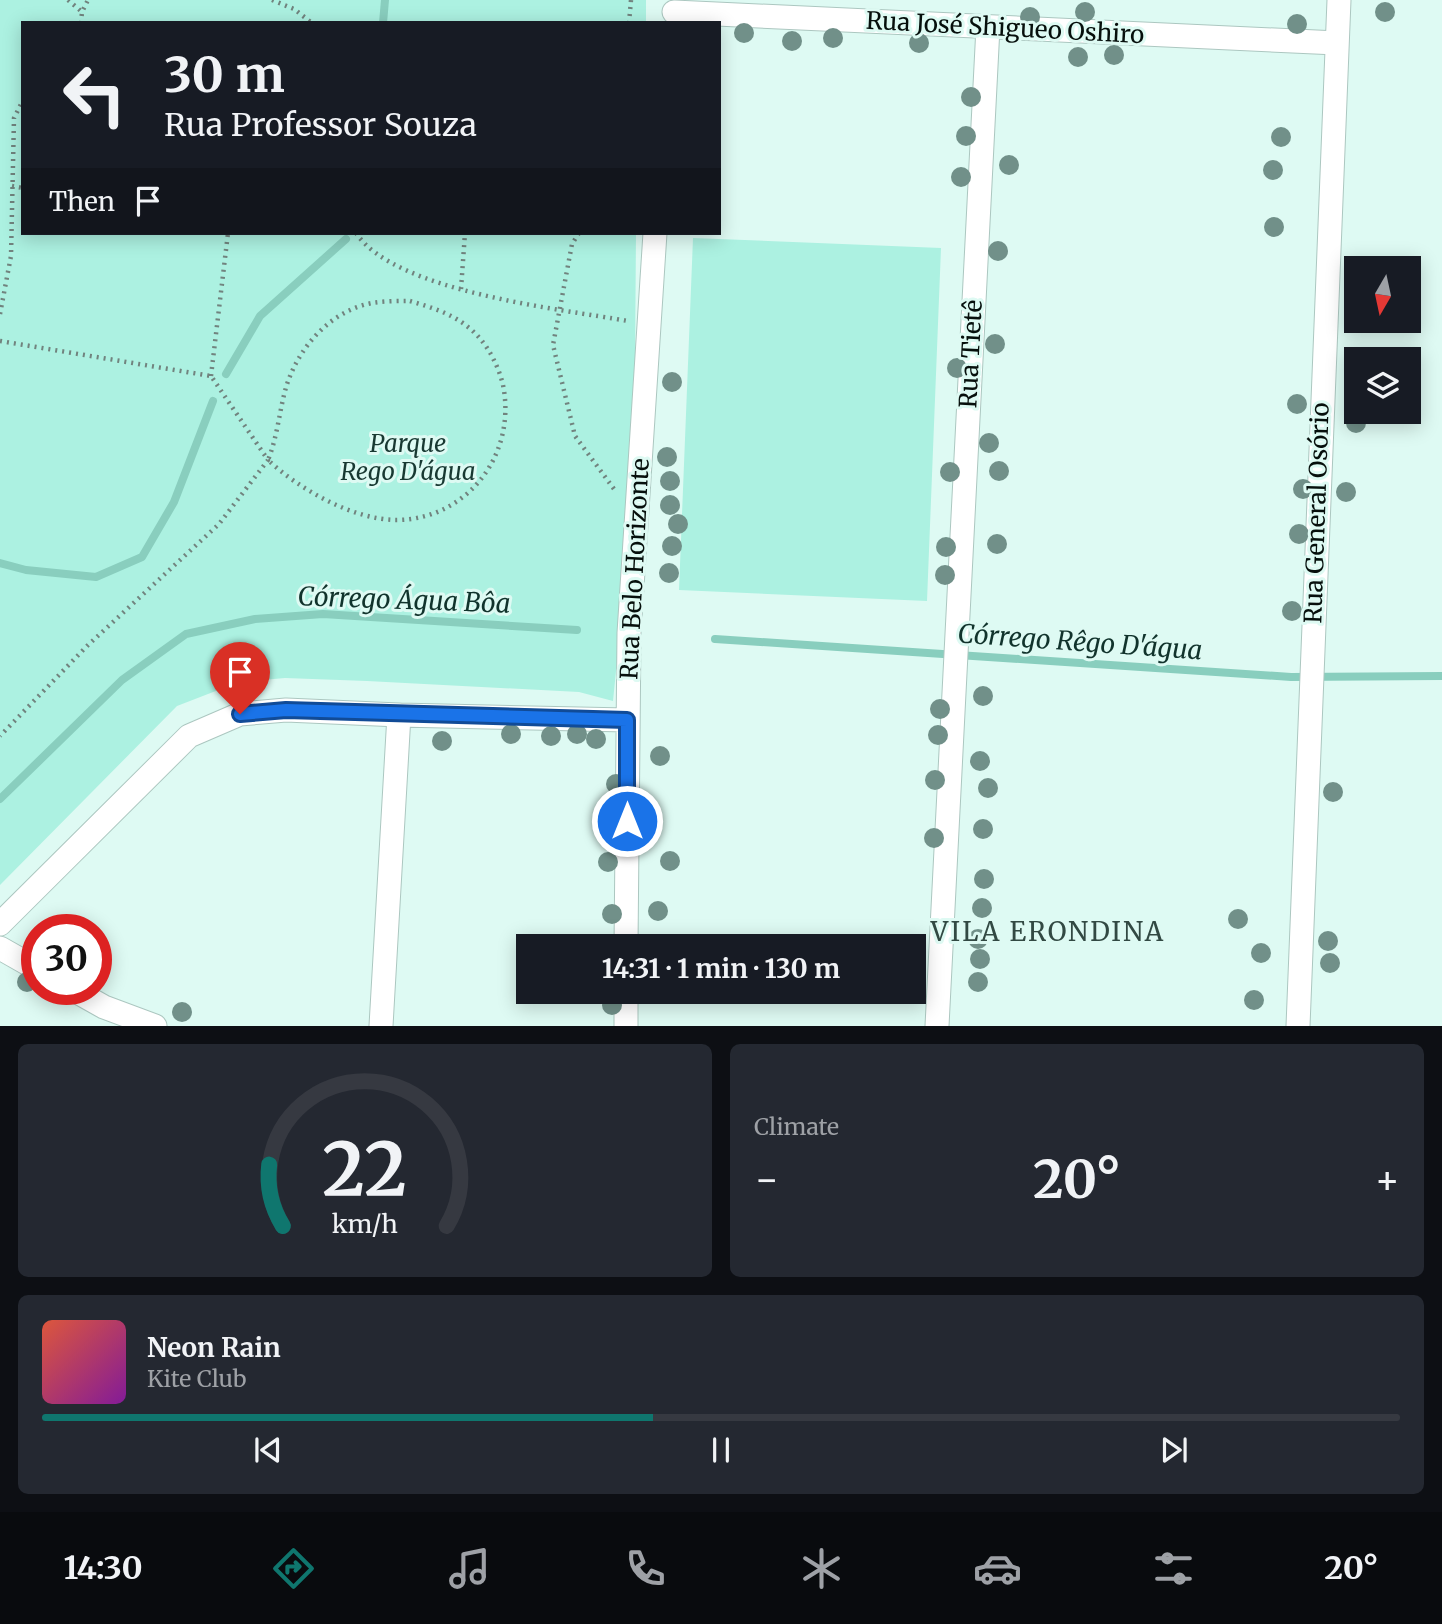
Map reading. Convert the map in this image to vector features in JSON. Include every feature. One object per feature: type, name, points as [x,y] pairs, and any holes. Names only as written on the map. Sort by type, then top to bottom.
[{"type":"street","name":"Rua General Osório","points":[[1298,1026],[1339,0]]},
{"type":"street","name":"Rua José Shigueo Oshiro","points":[[673,12],[1337,43]]},
{"type":"street","name":"Rua Tietê","points":[[937,1026],[988,27]]},
{"type":"street","name":"Rua Belo Horizonte","points":[[626,934],[629,633],[655,235]]},
{"type":"street","points":[[0,925],[189,736],[240,714],[286,710],[627,720]]},
{"type":"street","points":[[381,1026],[399,715]]},
{"type":"street","points":[[0,948],[21,960]]},
{"type":"street","points":[[626,1004],[626,1026]]},
{"type":"street","points":[[100,1016],[155,1026]]},
{"type":"path","points":[[68,0],[82,12]]},
{"type":"path","points":[[81,21],[88,0]]},
{"type":"path","points":[[272,0],[294,9],[309,21]]},
{"type":"path","points":[[629,21],[631,0]]},
{"type":"path","points":[[0,314],[11,256],[14,118],[21,104]]},
{"type":"path","points":[[12,186],[21,188]]},
{"type":"path","points":[[0,736],[87,646],[219,524],[243,496],[268,460],[275,444],[286,389],[297,359],[318,332],[340,315],[371,303],[410,301],[441,310],[469,327],[489,349],[500,375],[507,404],[493,466],[472,492],[436,514],[396,520],[363,514],[320,497],[288,478],[268,460],[211,376],[228,235]]},
{"type":"path","points":[[358,235],[382,258],[426,278],[461,289],[649,324]]},
{"type":"path","points":[[461,289],[465,235]]},
{"type":"path","points":[[578,235],[572,244],[553,345],[575,436],[616,492]]},
{"type":"path","points":[[0,341],[211,376]]},
{"type":"green space","name":"Parque Rego D'água","points":[[0,0],[646,0],[646,21],[21,21],[21,235],[636,235],[634,492],[613,701],[579,692],[367,681],[285,678],[239,682],[177,706],[0,885]]},
{"type":"green space","points":[[693,238],[941,248],[927,601],[679,590]]},
{"type":"waterway","points":[[383,21],[385,0]]},
{"type":"waterway","points":[[226,374],[260,316],[346,239]]},
{"type":"waterway","points":[[0,563],[26,570],[96,577],[142,557],[174,502],[213,401]]},
{"type":"waterway","name":"Córrego Água Bôa","points":[[0,799],[122,680],[186,634],[255,619],[323,614],[577,630]]},
{"type":"waterway","name":"Córrego Rêgo D'água","points":[[715,639],[1291,677],[1442,676]]},
{"type":"district","name":"VILA ERONDINA","points":[[1048,932]]},
{"type":"route","points":[[240,714],[286,710],[627,720],[627,821]]}]
